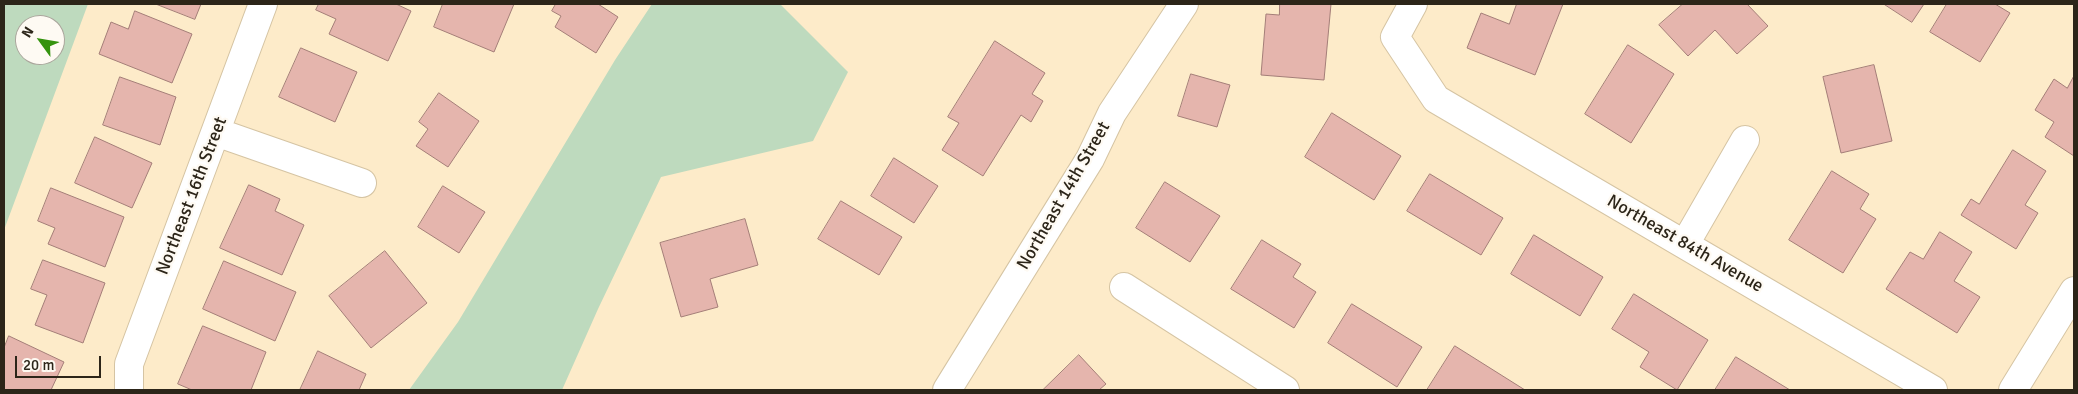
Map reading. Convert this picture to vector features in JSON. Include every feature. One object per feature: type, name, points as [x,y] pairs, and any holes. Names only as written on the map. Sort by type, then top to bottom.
[{"type":"street","name":"Northeast 16th Street","points":[[129,390],[129,364],[263,4]]},
{"type":"street","name":"Northeast 14th Street","points":[[948,390],[1090,159],[1112,113],[1184,4]]},
{"type":"street","name":"Northeast 84th Avenue","points":[[1413,4],[1395,37],[1436,99],[1933,390]]},
{"type":"street","points":[[216,132],[362,183]]},
{"type":"street","points":[[1685,244],[1745,140]]},
{"type":"street","points":[[1124,287],[1285,390]]},
{"type":"street","points":[[2013,390],[2074,291]]},
{"type":"green space","points":[[4,4],[88,4],[4,230]]},
{"type":"green space","points":[[652,4],[780,4],[848,72],[813,141],[661,177],[562,390],[409,390],[458,322],[615,60]]},
{"type":"building","points":[[156,4],[201,4],[195,19]]},
{"type":"building","points":[[319,4],[396,4],[411,11],[388,61],[329,34],[336,19],[316,10]]},
{"type":"building","points":[[443,4],[514,4],[494,52],[434,27]]},
{"type":"building","points":[[556,4],[598,4],[618,17],[596,53],[555,27],[561,16],[552,11]]},
{"type":"building","points":[[1280,4],[1331,4],[1324,80],[1261,75],[1266,14],[1279,15]]},
{"type":"building","points":[[1517,4],[1563,4],[1535,75],[1467,48],[1481,13],[1509,24]]},
{"type":"building","points":[[1683,4],[1747,4],[1768,26],[1737,54],[1715,30],[1688,56],[1659,25]]},
{"type":"building","points":[[1884,4],[1924,4],[1912,22]]},
{"type":"building","points":[[1947,4],[1995,4],[2010,13],[1980,62],[1930,32]]},
{"type":"building","points":[[135,11],[192,34],[172,83],[99,54],[111,22],[128,29]]},
{"type":"building","points":[[995,41],[1045,73],[1032,94],[1043,101],[1031,122],[1021,115],[983,176],[942,150],[959,123],[948,117]]},
{"type":"building","points":[[1628,45],[1674,74],[1631,143],[1585,114]]},
{"type":"building","points":[[301,48],[357,72],[335,122],[279,97]]},
{"type":"building","points":[[1874,65],[1892,141],[1841,153],[1823,77]]},
{"type":"building","points":[[1191,74],[1230,85],[1217,127],[1178,116]]},
{"type":"building","points":[[2074,76],[2074,156],[2045,137],[2054,122],[2035,110],[2054,79],[2067,88]]},
{"type":"building","points":[[120,77],[176,97],[160,145],[103,125]]},
{"type":"building","points":[[439,93],[479,121],[448,167],[416,146],[428,129],[419,122]]},
{"type":"building","points":[[1332,113],[1401,156],[1374,200],[1305,157]]},
{"type":"building","points":[[95,137],[152,163],[132,208],[75,183]]},
{"type":"building","points":[[2013,150],[2046,171],[2025,205],[2038,213],[2016,249],[1961,215],[1971,199],[1979,204]]},
{"type":"building","points":[[894,158],[938,186],[914,223],[871,196]]},
{"type":"building","points":[[1832,171],[1869,194],[1860,209],[1876,219],[1843,273],[1789,240]]},
{"type":"building","points":[[1430,174],[1503,218],[1481,255],[1407,211]]},
{"type":"building","points":[[1165,182],[1220,216],[1190,262],[1136,228]]},
{"type":"building","points":[[249,185],[280,199],[275,211],[304,225],[282,275],[220,248]]},
{"type":"building","points":[[443,186],[485,212],[459,253],[418,227]]},
{"type":"building","points":[[51,188],[124,217],[105,267],[48,244],[55,228],[38,221]]},
{"type":"building","points":[[841,201],[902,237],[879,275],[818,239]]},
{"type":"building","points":[[745,219],[758,265],[710,279],[718,307],[681,317],[660,243]]},
{"type":"building","points":[[1940,232],[1972,252],[1954,281],[1980,297],[1957,333],[1886,289],[1910,252],[1923,259]]},
{"type":"building","points":[[1534,235],[1603,277],[1580,316],[1511,274]]},
{"type":"building","points":[[1262,240],[1301,264],[1293,277],[1316,292],[1294,328],[1231,289]]},
{"type":"building","points":[[385,251],[427,303],[371,348],[329,296]]},
{"type":"building","points":[[43,260],[105,283],[83,343],[35,325],[47,295],[31,289]]},
{"type":"building","points":[[224,261],[296,292],[275,341],[203,309]]},
{"type":"building","points":[[1634,294],[1708,340],[1677,390],[1640,367],[1649,352],[1612,329]]},
{"type":"building","points":[[1352,304],[1422,347],[1397,387],[1328,343]]},
{"type":"building","points":[[203,326],[266,352],[251,390],[192,390],[178,384]]},
{"type":"building","points":[[9,336],[64,362],[51,390],[4,390],[4,348]]},
{"type":"building","points":[[1455,346],[1525,390],[1427,390]]},
{"type":"building","points":[[318,351],[366,374],[359,390],[300,390]]},
{"type":"building","points":[[1079,355],[1106,384],[1099,390],[1043,390]]},
{"type":"building","points":[[1736,357],[1790,390],[1715,390]]}]
